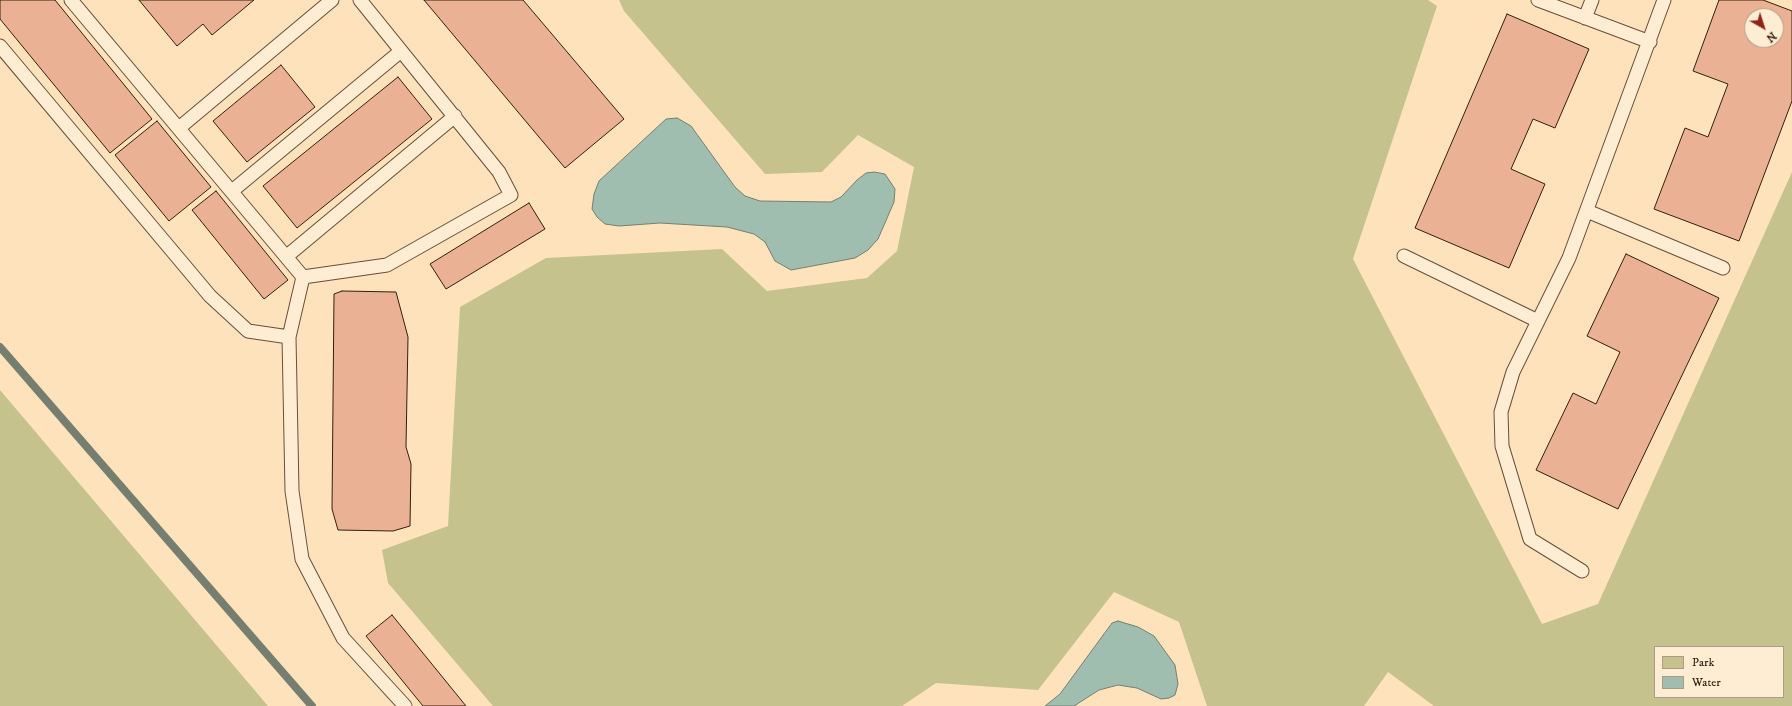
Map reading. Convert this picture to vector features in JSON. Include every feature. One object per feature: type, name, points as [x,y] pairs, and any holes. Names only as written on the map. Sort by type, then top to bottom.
[{"type":"lane","points":[[71,0],[287,256],[303,277]]},
{"type":"lane","points":[[179,128],[332,0]]},
{"type":"lane","points":[[303,277],[387,265],[511,195],[500,172],[360,0]]},
{"type":"lane","points":[[1538,0],[1650,42]]},
{"type":"lane","points":[[1586,18],[1592,0]]},
{"type":"lane","points":[[1582,571],[1530,539],[1502,446],[1501,412],[1513,372],[1569,258],[1650,42],[1664,0]]},
{"type":"lane","points":[[0,46],[210,296],[248,331],[289,337]]},
{"type":"lane","points":[[232,191],[401,51]]},
{"type":"lane","points":[[287,256],[455,116]]},
{"type":"lane","points":[[1587,211],[1723,268]]},
{"type":"lane","points":[[1404,256],[1538,321]]},
{"type":"lane","points":[[303,277],[289,337],[292,491],[302,559],[344,638],[405,706]]},
{"type":"green space","points":[[619,0],[1428,0],[1437,6],[1353,259],[1542,624],[1598,604],[1792,172],[1792,706],[1434,706],[1388,672],[1364,706],[1207,706],[1179,622],[1114,592],[1038,690],[936,683],[902,706],[493,706],[388,583],[382,550],[448,526],[460,307],[546,258],[722,249],[767,291],[867,278],[897,251],[914,167],[858,135],[822,172],[765,174],[624,11]]},
{"type":"green space","points":[[0,390],[268,706],[0,706]]},
{"type":"water","points":[[677,118],[691,126],[735,187],[745,196],[760,201],[831,202],[841,197],[866,173],[874,172],[885,174],[895,189],[894,202],[878,239],[868,250],[855,258],[791,270],[775,261],[765,242],[754,234],[727,227],[660,223],[619,226],[605,224],[597,217],[592,209],[594,194],[599,181],[666,119]]},
{"type":"water","points":[[1118,621],[1138,627],[1154,636],[1175,665],[1178,684],[1175,695],[1169,698],[1161,699],[1137,688],[1118,685],[1099,690],[1074,706],[1045,706],[1060,694],[1112,623]]},
{"type":"building","points":[[0,0],[55,0],[152,119],[110,153],[0,19]]},
{"type":"building","points":[[139,0],[254,0],[212,35],[203,24],[177,46]]},
{"type":"building","points":[[424,0],[523,0],[624,119],[565,168]]},
{"type":"building","points":[[1719,0],[1763,0],[1792,11],[1792,101],[1739,241],[1654,209],[1685,128],[1708,137],[1728,84],[1693,71]]},
{"type":"building","points":[[1507,14],[1589,49],[1555,128],[1533,119],[1511,169],[1545,184],[1509,268],[1415,228]]},
{"type":"building","points":[[281,65],[315,107],[247,162],[213,121]]},
{"type":"building","points":[[398,77],[432,119],[297,228],[263,186]]},
{"type":"building","points":[[157,121],[211,187],[169,221],[115,155]]},
{"type":"building","points":[[216,191],[288,280],[264,299],[192,210]]},
{"type":"building","points":[[529,203],[545,229],[446,289],[430,264]]},
{"type":"building","points":[[1626,254],[1719,298],[1618,509],[1536,470],[1573,393],[1596,404],[1620,352],[1587,336]]},
{"type":"building","points":[[342,291],[396,292],[408,337],[406,447],[411,464],[410,526],[393,531],[338,530],[332,509],[334,294]]},
{"type":"building","points":[[392,615],[466,706],[423,706],[366,636]]},
{"type":"waterway","points":[[0,347],[312,706]]}]
